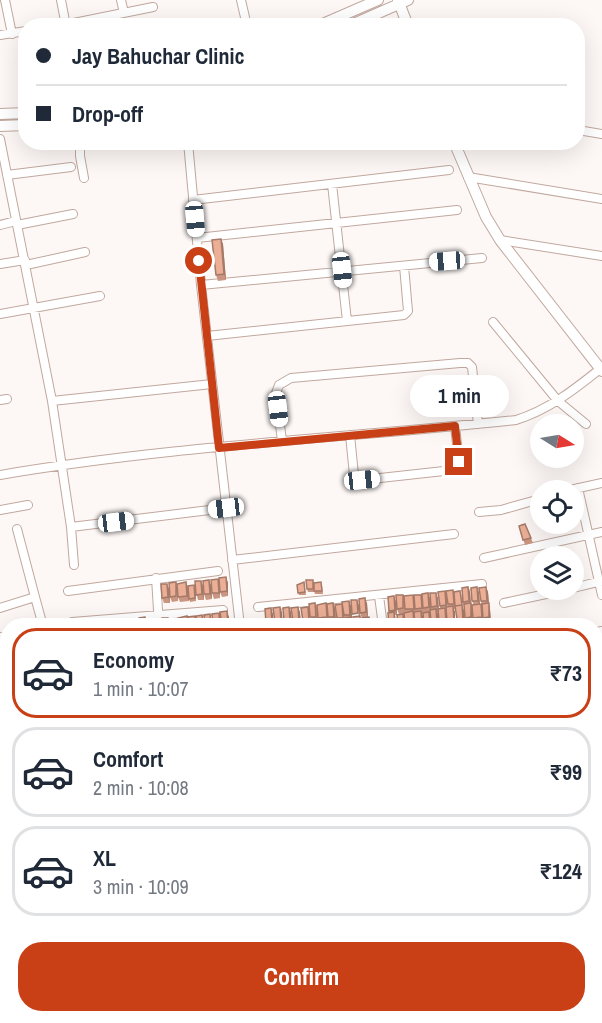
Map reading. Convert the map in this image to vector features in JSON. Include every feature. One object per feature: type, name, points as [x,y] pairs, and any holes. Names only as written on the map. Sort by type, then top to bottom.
[{"type":"street","points":[[4,0],[12,34]]},
{"type":"street","points":[[61,0],[63,18]]},
{"type":"street","points":[[121,0],[124,13]]},
{"type":"street","points":[[241,0],[245,18]]},
{"type":"street","points":[[336,18],[378,0]]},
{"type":"street","points":[[366,18],[402,1],[406,18]]},
{"type":"street","points":[[99,18],[153,7]]},
{"type":"street","points":[[0,35],[18,33]]},
{"type":"street","points":[[0,114],[18,113]]},
{"type":"street","points":[[0,126],[18,125]]},
{"type":"street","points":[[585,131],[602,134]]},
{"type":"street","points":[[0,139],[2,162],[7,175],[52,401],[71,527],[74,565]]},
{"type":"street","points":[[80,150],[84,178]]},
{"type":"street","points":[[189,150],[201,285],[239,618]]},
{"type":"street","points":[[0,475],[62,465],[282,441],[516,420],[528,417],[558,401],[601,370],[500,240],[486,217],[457,150]]},
{"type":"street","points":[[7,175],[71,166]]},
{"type":"street","points":[[193,200],[449,170]]},
{"type":"street","points":[[468,177],[602,199]]},
{"type":"street","points":[[332,184],[347,321]]},
{"type":"street","points":[[197,238],[457,210]]},
{"type":"street","points":[[0,225],[73,214]]},
{"type":"street","points":[[500,240],[602,256]]},
{"type":"street","points":[[0,264],[85,252]]},
{"type":"street","points":[[201,285],[482,258]]},
{"type":"street","points":[[207,336],[405,315],[408,306],[404,266]]},
{"type":"street","points":[[0,314],[100,296]]},
{"type":"street","points":[[493,322],[558,401],[586,424]]},
{"type":"street","points":[[282,441],[276,393],[279,385],[291,378],[460,363],[468,363],[472,367],[478,424]]},
{"type":"street","points":[[52,401],[212,384]]},
{"type":"street","points":[[350,435],[354,474],[362,480],[453,470],[459,462],[455,426]]},
{"type":"street","points":[[584,487],[602,483]]},
{"type":"street","points":[[479,512],[501,510],[530,502]]},
{"type":"street","points":[[0,510],[28,505]]},
{"type":"street","points":[[71,527],[226,508]]},
{"type":"street","points":[[584,520],[601,581],[602,596]]},
{"type":"street","points":[[17,529],[41,618]]},
{"type":"street","points":[[484,558],[602,532]]},
{"type":"street","points":[[232,560],[454,534]]},
{"type":"street","points":[[68,591],[218,571]]},
{"type":"street","points":[[156,578],[159,618]]},
{"type":"street","points":[[584,585],[601,581]]},
{"type":"street","points":[[258,607],[482,584]]},
{"type":"street","points":[[379,596],[382,618]]},
{"type":"street","points":[[0,608],[35,597]]},
{"type":"street","points":[[504,603],[530,597]]},
{"type":"street","points":[[116,618],[223,610]]},
{"type":"building","points":[[221,239],[224,274],[216,275],[212,240]]},
{"type":"building","points":[[525,524],[531,538],[523,540],[519,526]]},
{"type":"building","points":[[226,577],[227,591],[220,592],[219,578]]},
{"type":"building","points":[[218,579],[219,593],[212,593],[211,580]]},
{"type":"building","points":[[209,580],[210,594],[204,594],[203,581]]},
{"type":"building","points":[[306,580],[313,580],[313,589],[307,589]]},
{"type":"building","points":[[195,581],[201,581],[202,594],[196,595]]},
{"type":"building","points":[[176,582],[176,596],[170,597],[169,583]]},
{"type":"building","points":[[186,582],[187,596],[178,597],[177,584]]},
{"type":"building","points":[[304,582],[305,592],[298,593],[297,585]]},
{"type":"building","points":[[321,582],[322,591],[314,591],[314,583]]},
{"type":"building","points":[[161,584],[167,584],[168,597],[162,598]]},
{"type":"building","points":[[194,585],[195,598],[189,599],[188,586]]},
{"type":"building","points":[[468,587],[469,601],[463,602],[462,588]]},
{"type":"building","points":[[477,587],[478,601],[472,601],[471,588]]},
{"type":"building","points":[[486,587],[487,601],[481,601],[479,588]]},
{"type":"building","points":[[453,590],[454,604],[448,604],[446,591]]},
{"type":"building","points":[[445,591],[446,605],[440,606],[438,592]]},
{"type":"building","points":[[460,591],[462,605],[455,606],[454,592]]},
{"type":"building","points":[[428,593],[429,607],[423,608],[422,594]]},
{"type":"building","points":[[430,593],[436,593],[437,606],[431,607]]},
{"type":"building","points":[[396,595],[403,595],[403,608],[397,609]]},
{"type":"building","points":[[413,595],[414,609],[405,609],[404,596]]},
{"type":"building","points":[[414,595],[421,595],[422,608],[415,609]]},
{"type":"building","points":[[394,596],[395,610],[389,611],[388,597]]},
{"type":"building","points":[[365,598],[366,612],[360,613],[359,599]]},
{"type":"building","points":[[351,600],[357,600],[358,613],[352,614]]},
{"type":"building","points":[[349,601],[350,615],[344,615],[342,602]]},
{"type":"building","points":[[315,603],[316,617],[310,617],[309,604]]},
{"type":"building","points":[[326,603],[327,617],[318,618],[317,605]]},
{"type":"building","points":[[333,603],[334,617],[328,617],[327,604]]},
{"type":"building","points":[[471,603],[471,617],[465,618],[464,604]]},
{"type":"building","points":[[489,603],[489,617],[483,618],[482,604]]},
{"type":"building","points":[[342,604],[343,618],[337,618],[335,605]]},
{"type":"building","points":[[481,604],[482,617],[473,618],[472,605]]},
{"type":"building","points":[[462,605],[463,618],[457,618],[455,606]]},
{"type":"building","points":[[453,606],[454,618],[447,618],[446,607]]},
{"type":"building","points":[[280,607],[281,618],[274,618],[273,608]]},
{"type":"building","points":[[289,607],[290,618],[284,618],[283,608]]},
{"type":"building","points":[[298,607],[299,618],[293,618],[291,608]]},
{"type":"building","points":[[308,607],[309,618],[303,618],[301,608]]},
{"type":"building","points":[[271,608],[272,618],[266,618],[265,609]]},
{"type":"building","points":[[445,608],[446,618],[439,618],[438,609]]},
{"type":"building","points":[[436,609],[437,618],[431,618],[430,610]]},
{"type":"building","points":[[227,611],[228,618],[221,618],[220,612]]},
{"type":"building","points":[[413,611],[414,618],[404,618],[404,613]]},
{"type":"building","points":[[421,611],[422,618],[414,618],[414,612]]},
{"type":"building","points":[[394,612],[394,618],[388,618],[388,613]]},
{"type":"building","points":[[429,612],[429,618],[423,618],[423,613]]},
{"type":"building","points":[[219,613],[219,618],[212,618],[212,614]]},
{"type":"route","points":[[199,261],[219,448],[455,426],[459,462]]}]
